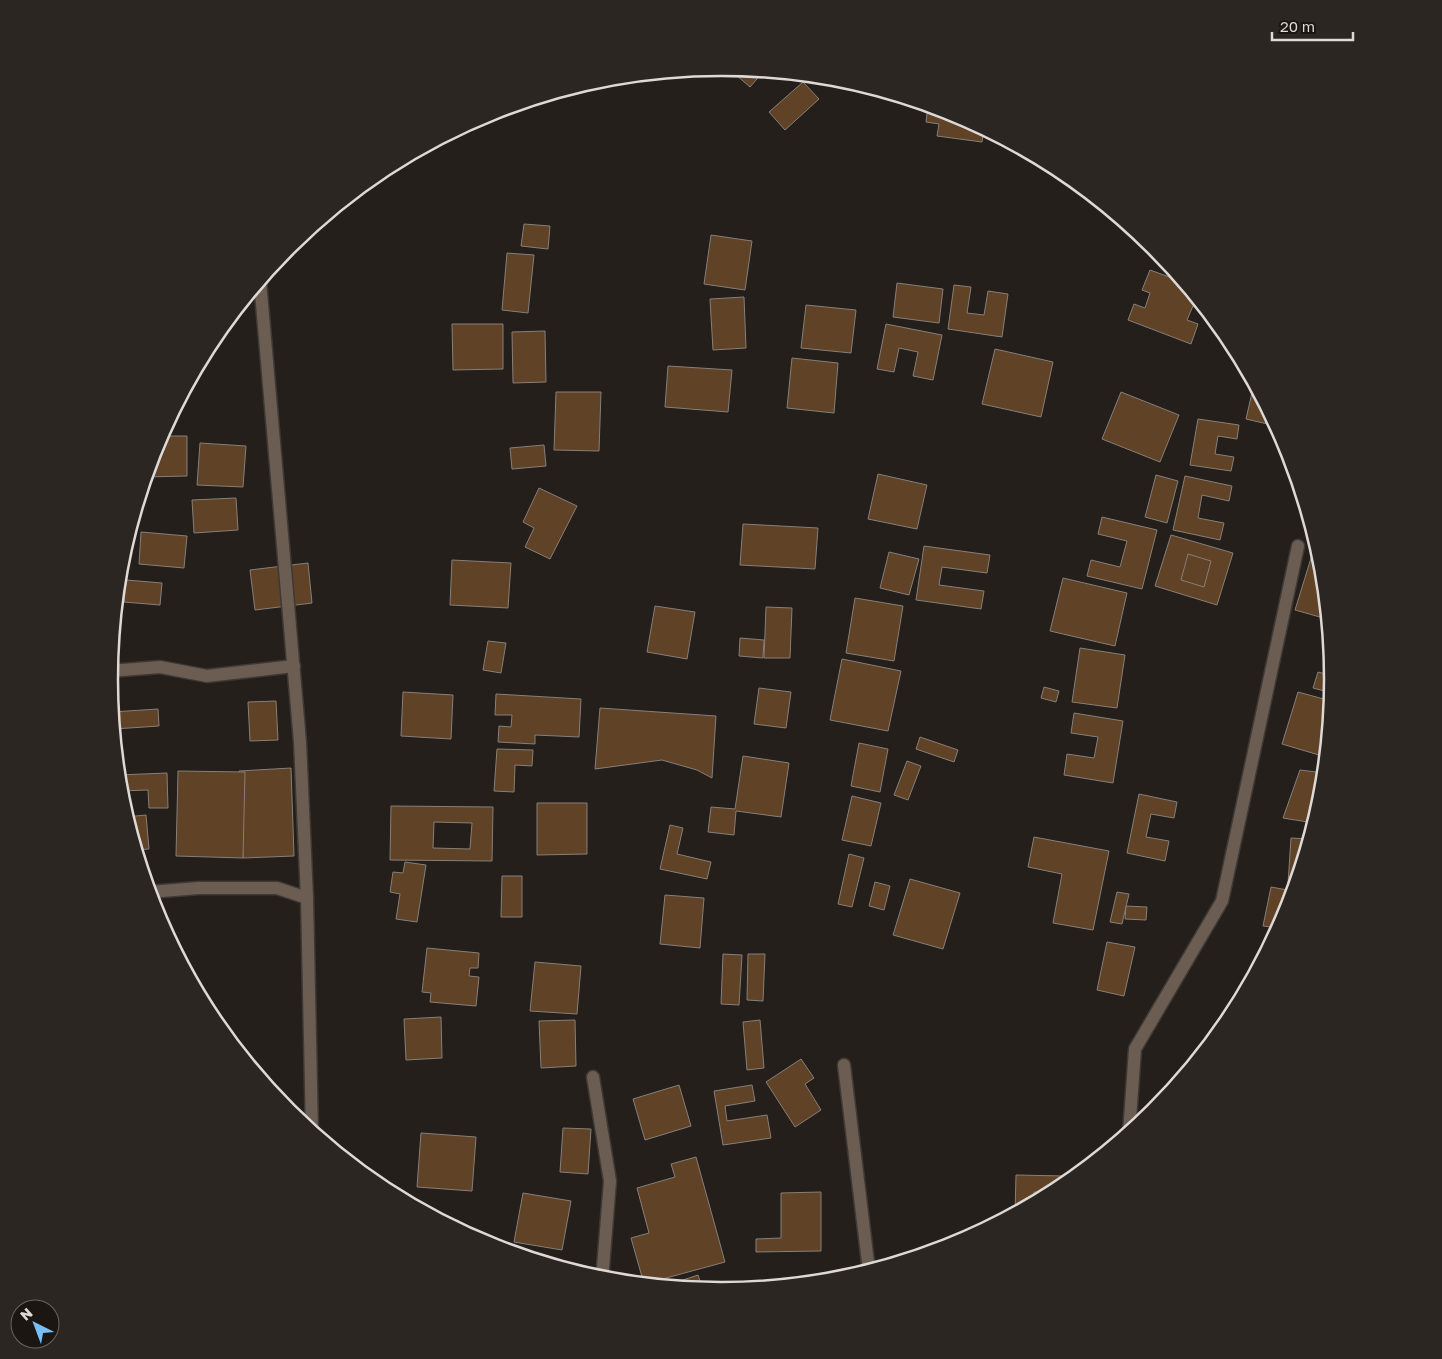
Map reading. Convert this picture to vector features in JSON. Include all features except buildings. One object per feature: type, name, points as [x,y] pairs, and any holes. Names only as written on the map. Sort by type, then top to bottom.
[{"type":"street","points":[[261,289],[300,742],[308,898],[312,1123]]},
{"type":"street","points":[[1130,1123],[1135,1048],[1222,900],[1298,546]]},
{"type":"street","points":[[118,670],[160,667],[207,676],[294,666]]},
{"type":"street","points":[[157,891],[199,888],[277,888],[308,898]]},
{"type":"street","points":[[844,1065],[868,1264]]},
{"type":"street","points":[[592,1077],[610,1181],[603,1271]]}]
